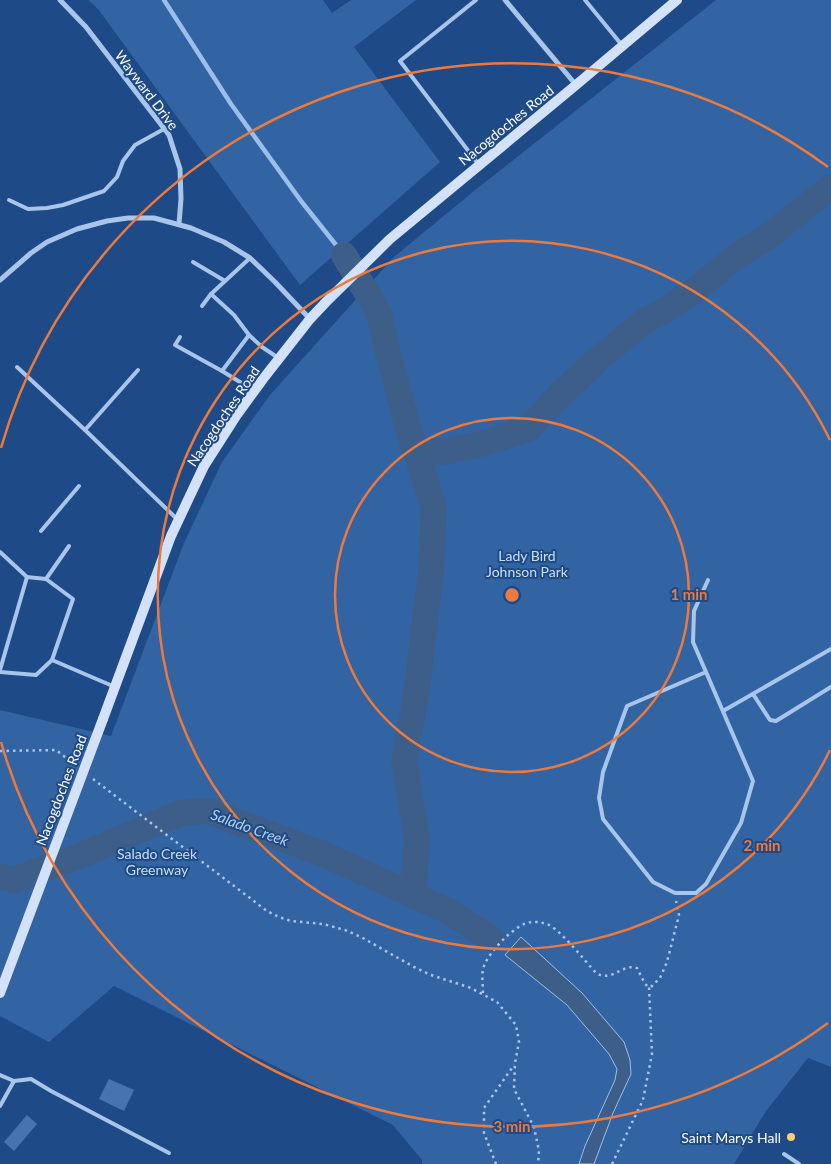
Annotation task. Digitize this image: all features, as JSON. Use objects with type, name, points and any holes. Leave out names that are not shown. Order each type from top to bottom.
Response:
[{"type":"main road","name":"Nacogdoches Road","points":[[0,993],[171,536],[204,466],[236,416],[310,319],[390,239],[677,0]]},
{"type":"street","name":"Wayward Drive","points":[[60,0],[86,27],[169,135],[180,169],[181,199],[179,224]]},
{"type":"street","points":[[505,0],[576,85]]},
{"type":"street","points":[[0,280],[30,252],[47,242],[77,229],[107,221],[128,218],[154,218],[191,228],[224,242],[250,258],[310,319]]},
{"type":"lane","points":[[476,0],[400,60],[479,165]]},
{"type":"lane","points":[[585,0],[623,46]]},
{"type":"lane","points":[[9,200],[28,209],[47,208],[63,205],[104,191],[117,177],[123,161],[135,146],[164,129]]},
{"type":"lane","points":[[202,306],[211,294],[250,258]]},
{"type":"lane","points":[[193,262],[225,282]]},
{"type":"lane","points":[[211,294],[234,315],[249,335],[262,347],[279,358]]},
{"type":"lane","points":[[222,371],[249,335]]},
{"type":"lane","points":[[180,338],[175,345],[255,391]]},
{"type":"lane","points":[[231,348],[237,352]]},
{"type":"lane","points":[[17,367],[178,520]]},
{"type":"lane","points":[[85,430],[138,370]]},
{"type":"lane","points":[[41,531],[79,486]]},
{"type":"lane","points":[[46,579],[69,546]]},
{"type":"lane","points":[[0,552],[27,576],[46,579],[74,599],[52,660],[36,675],[0,671],[27,576]]},
{"type":"lane","points":[[706,672],[627,706],[603,772],[599,798],[603,819],[653,882],[675,893],[696,893],[706,884],[740,823],[753,781],[694,642],[694,611],[708,580]]},
{"type":"lane","points":[[723,711],[831,649]]},
{"type":"lane","points":[[52,660],[115,687]]},
{"type":"lane","points":[[753,694],[770,720],[776,721],[831,688]]},
{"type":"lane","points":[[0,1075],[14,1081],[31,1079],[169,1153]]},
{"type":"lane","points":[[0,1106],[14,1081]]},
{"type":"lane","points":[[784,1154],[799,1164]]},
{"type":"path","points":[[0,751],[56,750],[80,768]]},
{"type":"path","points":[[87,774],[267,911],[291,920],[322,924],[345,930],[414,967],[483,993],[497,1002],[516,1025],[519,1042],[515,1063],[514,1089],[534,1128],[539,1151],[538,1164]]},
{"type":"path","points":[[483,993],[482,972],[486,960],[496,947],[518,927],[536,922],[548,924],[557,930],[596,973],[603,977],[632,966],[637,968],[644,984],[652,986],[660,978],[667,962],[679,915],[675,893]]},
{"type":"path","points":[[612,1164],[643,1100],[652,1054],[649,986]]},
{"type":"path","points":[[496,1164],[484,1133],[484,1108],[515,1063]]},
{"type":"green space","points":[[88,0],[323,0],[332,13],[351,0],[416,0],[354,47],[440,162],[300,285],[98,9]]},
{"type":"green space","name":"Lady Bird Johnson Park","points":[[716,0],[831,0],[831,1067],[808,1058],[766,1111],[734,1164],[422,1164],[422,1160],[393,1125],[114,986],[49,1042],[0,1016],[0,710],[111,736],[184,543],[222,462],[270,395],[394,257],[474,191]]},
{"type":"shaded area","points":[[521,937],[582,993],[624,1042],[630,1060],[631,1074],[613,1113],[594,1164],[579,1164],[585,1146],[615,1080],[617,1069],[609,1054],[567,1005],[505,955]]},
{"type":"building","points":[[109,1079],[134,1090],[124,1111],[99,1099]]},
{"type":"building","points":[[27,1115],[37,1124],[14,1151],[4,1142]]},
{"type":"waterway","points":[[164,0],[231,104],[301,201],[344,255]]},
{"type":"waterway","points":[[415,451],[443,452],[485,443],[528,429],[597,360],[645,321],[671,307],[737,256],[766,238],[831,187]]},
{"type":"waterway","points":[[344,255],[379,313],[408,428],[434,507],[431,571],[416,696],[404,761],[417,839],[413,895]]},
{"type":"waterway","name":"Salado Creek","points":[[0,876],[14,880],[82,855],[180,813],[208,811],[323,854],[446,910],[491,938]]},
{"type":"place","name":"Saint Marys Hall","points":[[791,1137]]},
{"type":"park label","name":"Salado Creek Greenway","points":[[157,862]]}]
